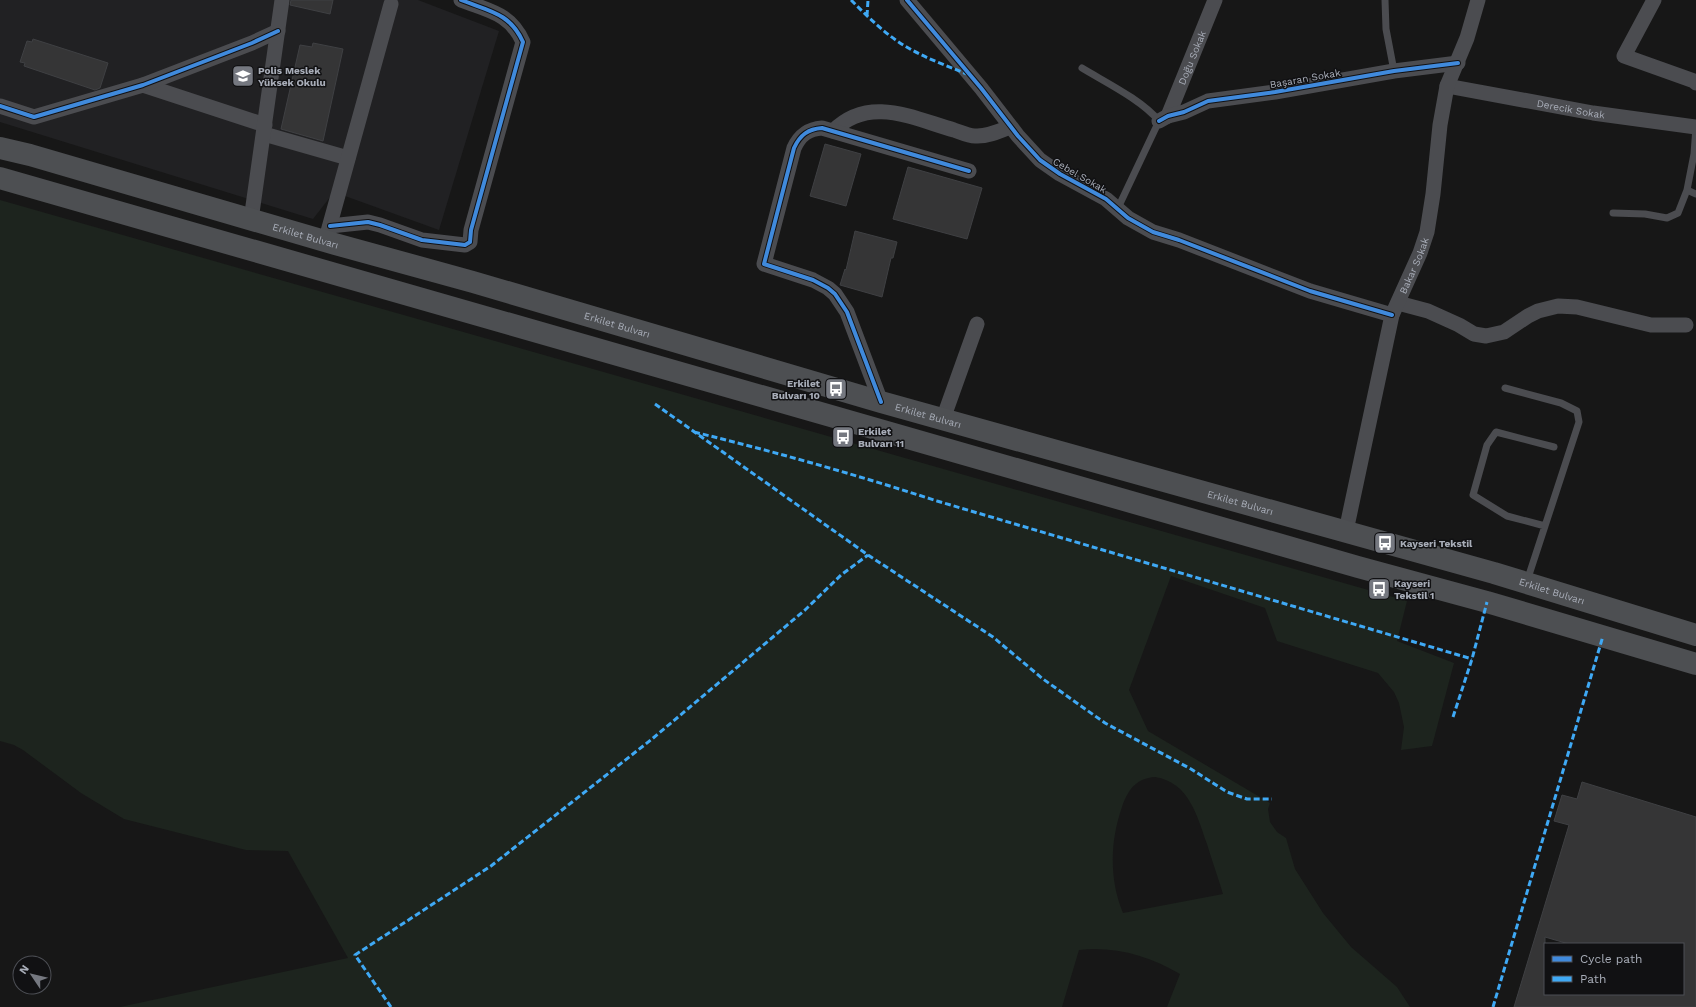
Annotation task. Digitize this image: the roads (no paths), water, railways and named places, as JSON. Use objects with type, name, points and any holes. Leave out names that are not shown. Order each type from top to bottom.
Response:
[{"type":"main road","name":"Erkilet Bulvarı","points":[[0,148],[30,155],[251,220],[328,234],[473,282],[881,402],[1494,573],[1696,635]]},
{"type":"main road","points":[[0,178],[1358,567],[1487,602],[1696,664]]},
{"type":"main road","points":[[1487,602],[1494,573]]},
{"type":"street","points":[[251,220],[265,130],[282,0]]},
{"type":"street","points":[[328,234],[368,222],[422,240],[465,245],[470,242],[471,230],[523,42],[516,29],[503,16],[461,0]]},
{"type":"street","name":"Cebel Sokak","points":[[907,0],[981,88],[1010,127],[1032,152],[1049,167],[1071,181],[1106,199],[1117,210],[1153,232],[1179,240],[1287,283],[1351,304],[1428,311],[1459,325],[1474,334],[1486,336],[1504,332],[1538,311],[1558,306],[1578,307],[1652,325],[1686,325]]},
{"type":"street","name":"Doğu Sokak","points":[[1163,118],[1215,0]]},
{"type":"street","name":"Bakar Sokak","points":[[1346,531],[1395,309],[1420,253],[1428,226],[1440,125],[1447,86],[1458,63],[1478,0]]},
{"type":"street","points":[[1654,0],[1624,56],[1696,83]]},
{"type":"street","points":[[328,234],[391,4]]},
{"type":"street","points":[[0,106],[34,116],[143,85],[252,43],[278,30]]},
{"type":"street","name":"Başaran Sokak","points":[[1163,118],[1184,112],[1208,101],[1275,92],[1394,71],[1458,63]]},
{"type":"street","points":[[143,85],[265,130],[348,158]]},
{"type":"street","name":"Derecik Sokak","points":[[1447,86],[1593,113],[1696,127]]},
{"type":"street","points":[[833,131],[839,125],[855,115],[874,111],[895,113],[975,136],[996,132],[1010,127]]},
{"type":"street","points":[[881,402],[847,312],[835,294],[828,288],[813,280],[764,264],[796,143],[802,135],[815,129],[822,128],[969,171]]},
{"type":"street","points":[[943,419],[977,324]]},
{"type":"lane","points":[[1385,0],[1386,29],[1394,71]]},
{"type":"lane","points":[[1082,68],[1153,114],[1163,118],[1117,210]]},
{"type":"lane","points":[[1613,213],[1645,214],[1667,218],[1678,213],[1687,190],[1694,154],[1696,127]]},
{"type":"lane","points":[[1687,190],[1696,194]]},
{"type":"lane","points":[[1505,388],[1561,403],[1578,411],[1579,422],[1526,583]]},
{"type":"lane","points":[[1545,526],[1507,516],[1473,495],[1487,444],[1496,432],[1554,447]]},
{"type":"place","name":"Polis Meslek Yüksek Okulu","points":[[243,76]]},
{"type":"place","name":"Erkilet Bulvarı 10","points":[[836,389]]},
{"type":"place","name":"Erkilet Bulvarı 11","points":[[843,437]]},
{"type":"place","name":"Kayseri Tekstil","points":[[1385,543]]},
{"type":"place","name":"Kayseri Tekstil 1","points":[[1379,589]]}]
